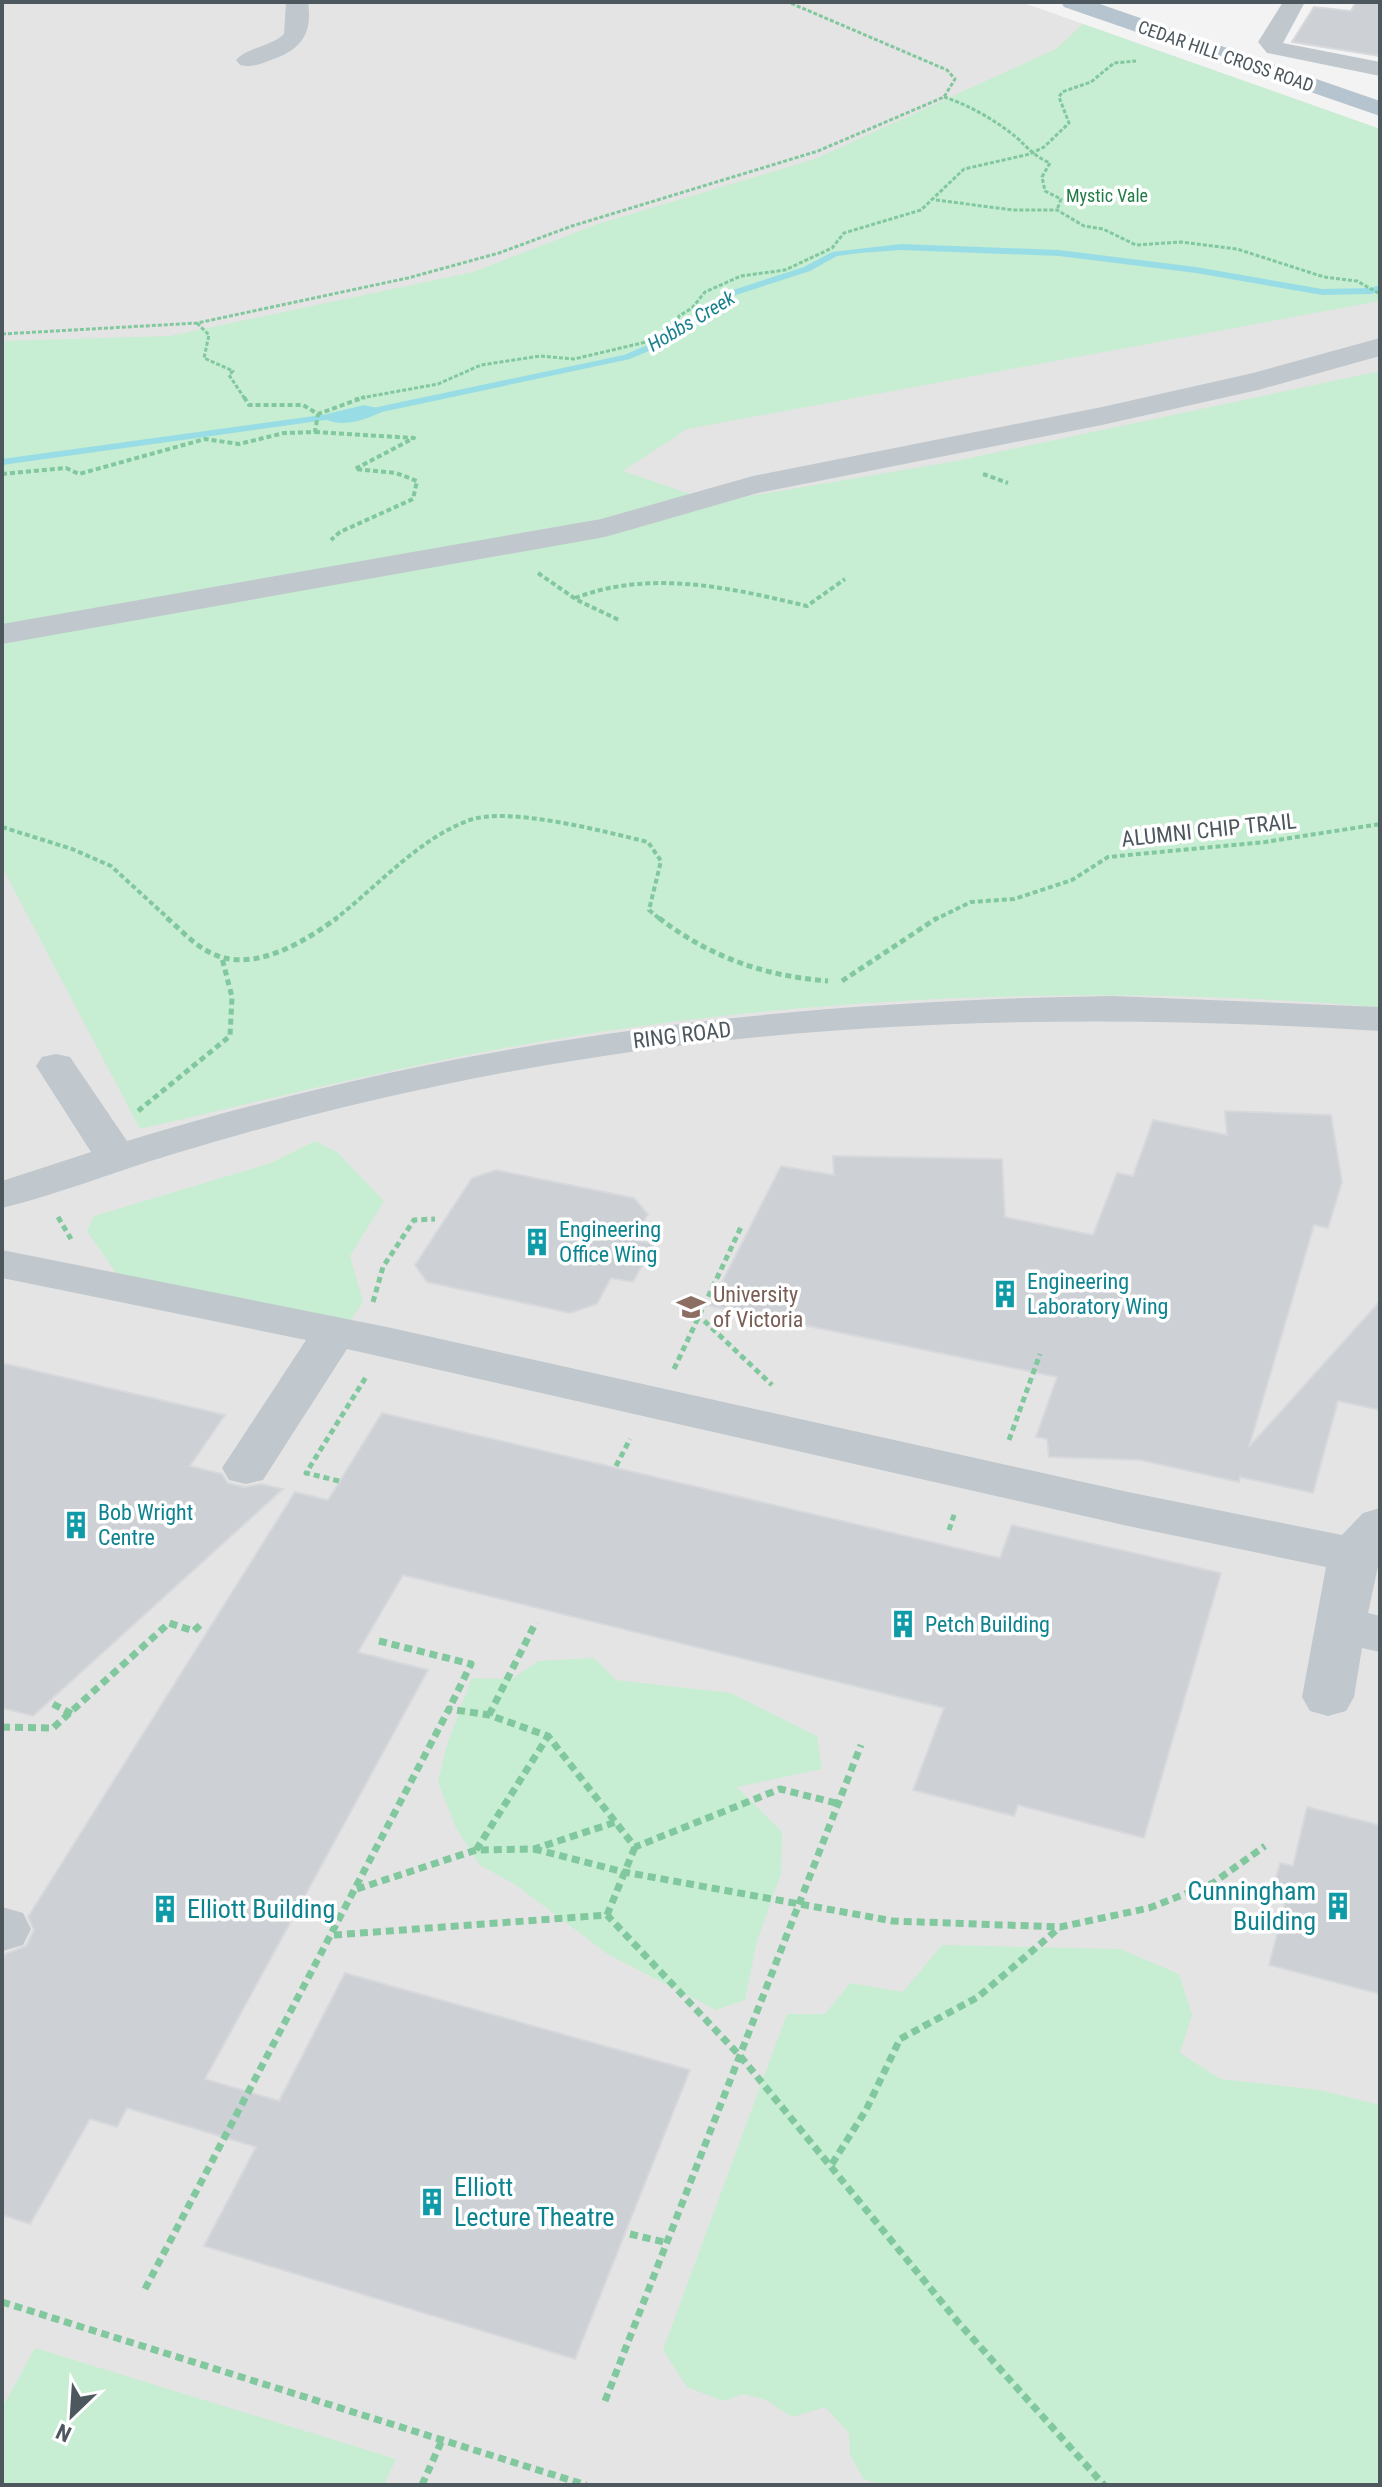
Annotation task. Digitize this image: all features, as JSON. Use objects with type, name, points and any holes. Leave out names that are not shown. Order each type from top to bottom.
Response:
[{"type":"main road","name":"CEDAR HILL CROSS ROAD","points":[[1072,2],[1380,109]]},
{"type":"street","points":[[248,60],[282,48],[296,36],[301,21],[297,2]]},
{"type":"street","points":[[1294,2],[1270,42],[1275,48],[1380,69]]},
{"type":"street","points":[[1332,93],[1380,75]]},
{"type":"street","points":[[1332,93],[1380,86]]},
{"type":"street","points":[[2,634],[605,528],[753,485],[955,448],[1258,381],[1380,347]]},
{"type":"street","name":"RING ROAD","points":[[2,1195],[111,1148],[413,1079],[613,1043],[777,1024],[926,1012],[1102,1008],[1380,1019]]},
{"type":"street","points":[[56,1066],[111,1148]]},
{"type":"street","points":[[2,1264],[362,1338],[995,1479],[1367,1540],[1360,1630],[1328,1697]]},
{"type":"street","points":[[246,1468],[362,1338]]},
{"type":"path","points":[[2,334],[197,323],[408,278],[499,253],[572,226],[818,151],[944,97],[955,79],[947,70],[788,2]]},
{"type":"path","points":[[800,8],[809,2]]},
{"type":"path","points":[[318,414],[355,399],[438,384],[481,365],[540,356],[574,359],[659,339],[674,330],[679,316],[714,287],[741,276],[785,270],[832,248],[844,233],[896,220],[935,200],[964,169],[1030,154],[1044,147],[1069,123],[1059,97],[1062,92],[1097,78],[1105,66],[1127,60],[1170,62],[1212,50]]},
{"type":"path","points":[[944,97],[980,112],[1025,143],[1030,154],[1050,163],[1043,182],[1045,191],[1061,199],[1057,210]]},
{"type":"path","points":[[935,200],[1013,210],[1057,210],[1084,226],[1103,229],[1136,245],[1181,242],[1237,249],[1324,277],[1357,281],[1379,294]]},
{"type":"path","points":[[197,323],[209,335],[204,358],[233,371],[229,375],[249,405],[303,405],[318,414]]},
{"type":"path","points":[[315,432],[318,414]]},
{"type":"path","points":[[2,474],[66,468],[79,474],[205,439],[239,444],[274,434],[315,432],[414,438],[355,469],[396,473],[417,481],[417,493]]},
{"type":"path","points":[[493,549],[530,566],[561,591],[608,618],[619,620]]},
{"type":"path","points":[[575,598],[589,591],[656,581],[807,606],[845,579]]},
{"type":"path","name":"ALUMNI CHIP TRAIL","points":[[222,958],[252,957],[290,946],[341,918],[404,860],[470,819],[555,823],[648,842],[661,861],[649,910],[673,930],[709,954],[796,979],[827,981],[845,981],[944,912],[971,902],[1014,899],[1072,880],[1108,857],[1265,842],[1380,824]]},
{"type":"path","points":[[2,827],[111,866],[177,924],[222,958],[231,984],[234,1013],[230,1036],[180,1074],[111,1148]]},
{"type":"path","points":[[339,1481],[306,1473],[362,1338],[383,1267],[393,1246],[414,1220],[435,1219]]},
{"type":"path","points":[[660,1404],[697,1314],[742,1225]]},
{"type":"path","points":[[995,1479],[1040,1354]]},
{"type":"path","points":[[616,1466],[626,1447]]},
{"type":"path","points":[[489,1715],[536,1622]]},
{"type":"path","points":[[2,1727],[53,1728],[169,1623],[194,1631],[201,1624]]},
{"type":"path","points":[[145,2289],[333,1935],[471,1664],[379,1641]]},
{"type":"path","points":[[53,1704],[72,1714]]},
{"type":"path","points":[[449,1709],[489,1715],[548,1736],[635,1847]]},
{"type":"path","points":[[476,1850],[548,1736]]},
{"type":"path","points":[[605,2401],[664,2242],[741,2057],[861,1745]]},
{"type":"path","points":[[607,1915],[635,1847],[780,1789],[840,1804]]},
{"type":"path","points":[[534,1849],[616,1822]]},
{"type":"path","points":[[356,1889],[476,1850],[534,1849],[624,1872],[797,1906],[893,1921],[1060,1927],[1149,1908],[1213,1883],[1265,1846]]},
{"type":"path","points":[[333,1935],[607,1915]]},
{"type":"path","points":[[607,1915],[741,2057],[958,2322],[1104,2485]]},
{"type":"path","points":[[832,2165],[866,2110],[900,2039],[978,1997],[1060,1927]]},
{"type":"path","points":[[630,2234],[664,2242]]},
{"type":"path","points":[[2,2302],[586,2485]]},
{"type":"path","points":[[422,2485],[442,2440]]},
{"type":"shaded area","name":"University of Victoria","points":[[2,2],[1021,2],[1380,129],[1380,2485],[2,2485]]},
{"type":"green space","name":"Mystic Vale","points":[[1083,24],[1380,129],[1380,301],[687,429],[623,471],[714,502],[951,462],[1380,371],[1380,1007],[1285,1000],[1095,995],[809,1007],[559,1038],[379,1074],[140,1129],[2,867],[2,341],[170,336],[473,272],[598,224],[815,159],[1056,49]]},
{"type":"green space","points":[[315,1141],[337,1152],[384,1201],[350,1256],[363,1302],[347,1326],[123,1283],[87,1231],[94,1216],[271,1163]]},
{"type":"green space","points":[[594,1658],[616,1680],[731,1693],[817,1736],[822,1769],[737,1787],[782,1832],[781,1874],[757,1941],[745,2000],[716,2010],[609,1955],[516,1885],[480,1865],[456,1828],[438,1782],[446,1748],[472,1678],[512,1679],[538,1661]]},
{"type":"green space","points":[[942,1945],[1120,1949],[1179,1974],[1192,2015],[1180,2053],[1220,2079],[1320,2090],[1380,2105],[1380,2485],[883,2485],[863,2479],[850,2454],[849,2433],[825,2407],[792,2417],[766,2400],[744,2394],[723,2401],[687,2387],[663,2350],[787,2014],[825,2014],[850,1983],[903,1992]]},
{"type":"green space","points":[[35,2348],[396,2459],[384,2485],[2,2485],[2,2408]]},
{"type":"water","points":[[364,405],[386,410],[350,422],[327,420],[327,414]]},
{"type":"building","points":[[1356,2],[1380,2],[1380,56],[1292,42],[1314,7],[1351,11]]},
{"type":"building","name":"Engineering Laboratory Wing","points":[[1225,1111],[1331,1115],[1342,1182],[1328,1228],[1314,1225],[1249,1447],[1380,1301],[1380,1410],[1338,1401],[1313,1493],[1240,1477],[1239,1482],[1140,1460],[1049,1457],[1047,1439],[1036,1437],[1057,1377],[710,1306],[781,1166],[834,1175],[833,1156],[1002,1159],[1005,1217],[1093,1235],[1117,1173],[1133,1176],[1153,1120],[1227,1135]]},
{"type":"building","name":"Engineering Office Wing","points":[[496,1170],[634,1198],[648,1214],[633,1239],[654,1244],[633,1282],[611,1278],[597,1304],[570,1313],[427,1282],[415,1265],[472,1178]]},
{"type":"building","name":"Bob Wright Centre","points":[[2,1363],[225,1415],[190,1466],[222,1474],[228,1483],[245,1487],[261,1484],[283,1489],[33,1716],[2,1708]]},
{"type":"building","points":[[382,1413],[1000,1558],[1012,1525],[1221,1573],[1144,1838],[1018,1805],[1014,1816],[913,1790],[944,1708],[403,1575],[358,1652],[428,1670],[205,2079],[279,2101],[345,1973],[690,2070],[575,2359],[204,2246],[256,2147],[127,2108],[117,2127],[90,2119],[30,2224],[2,2215],[2,1959],[5,1954],[26,1946],[34,1930],[28,1917],[295,1492],[328,1500]]},
{"type":"building","name":"Cunningham Building","points":[[1307,1807],[1380,1825],[1380,1994],[1269,1965],[1285,1904],[1270,1900],[1280,1863],[1293,1866]]},
{"type":"waterway","name":"Hobbs Creek","points":[[368,412],[627,357],[662,342],[733,293],[807,269],[835,254],[860,250],[901,247],[1059,253],[1196,270],[1322,292],[1380,288]]},
{"type":"waterway","name":"Hobbs Creek","points":[[2,462],[344,415]]},
{"type":"place","name":"Engineering Office Wing","points":[[537,1242]]},
{"type":"place","name":"Engineering Laboratory Wing","points":[[1005,1294]]},
{"type":"place","name":"University of Victoria","points":[[691,1307]]},
{"type":"place","name":"Bob Wright Centre","points":[[76,1525]]},
{"type":"place","name":"Petch Building","points":[[903,1624]]},
{"type":"place","name":"Cunningham Building","points":[[1338,1906]]},
{"type":"place","name":"Elliott Building","points":[[165,1909]]},
{"type":"place","name":"Elliott Lecture Theatre","points":[[432,2202]]}]
